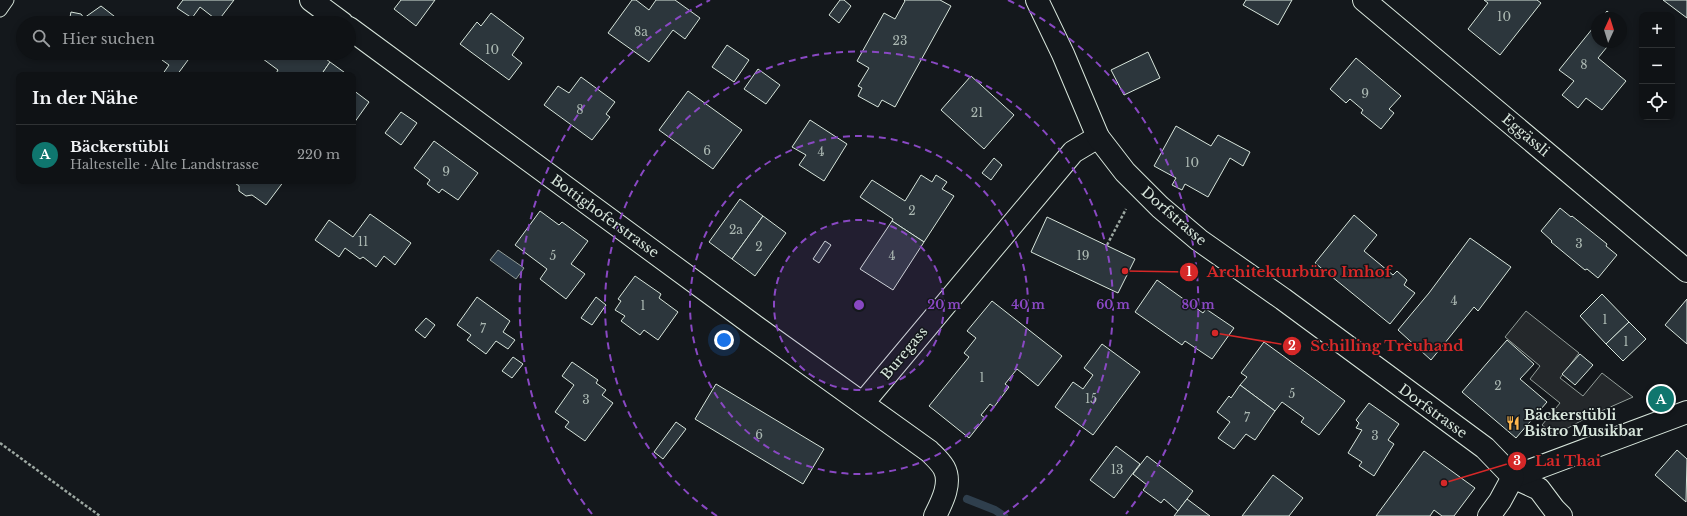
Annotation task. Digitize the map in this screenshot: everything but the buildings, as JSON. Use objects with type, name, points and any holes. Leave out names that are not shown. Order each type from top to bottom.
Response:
[{"type":"street","points":[[311,0],[333,16]]},
{"type":"street","name":"Dorfstrasse","points":[[1037,0],[1063,54],[1098,137],[1125,172],[1160,207],[1199,240],[1283,299],[1485,448],[1513,477]]},
{"type":"street","name":"Eggässli","points":[[1364,0],[1687,271]]},
{"type":"street","name":"Bottighoferstrasse","points":[[356,33],[756,327],[863,402]]},
{"type":"street","name":"Buregass","points":[[863,402],[1073,152],[1098,137]]},
{"type":"street","points":[[863,402],[929,451],[944,468],[947,479],[946,490],[935,516]]},
{"type":"street","points":[[1489,516],[1500,501],[1513,477],[1687,412]]},
{"type":"street","points":[[1513,477],[1539,489],[1561,516]]},
{"type":"lane","points":[[0,10],[7,0]]},
{"type":"path","points":[[1107,245],[1128,205]]},
{"type":"path","points":[[0,443],[100,516]]},
{"type":"shaded area","points":[[1526,311],[1579,353],[1560,378],[1583,396],[1602,373],[1633,397],[1590,416],[1555,435],[1542,425],[1560,403],[1530,379],[1540,366],[1505,337]]},
{"type":"water","points":[[498,250],[524,268],[516,279],[490,260]]},
{"type":"waterway","points":[[967,499],[995,510],[1004,516]]},
{"type":"place","name":"Architekturbüro Imhof","points":[[1125,271]]},
{"type":"place","name":"Schilling Treuhand","points":[[1215,333]]},
{"type":"place","name":"Bäckerstübli","points":[[1661,399]]},
{"type":"place","name":"Bäckerstübli Bistro Musikbar","points":[[1513,423]]},
{"type":"place","name":"Lai Thai","points":[[1444,483]]}]
